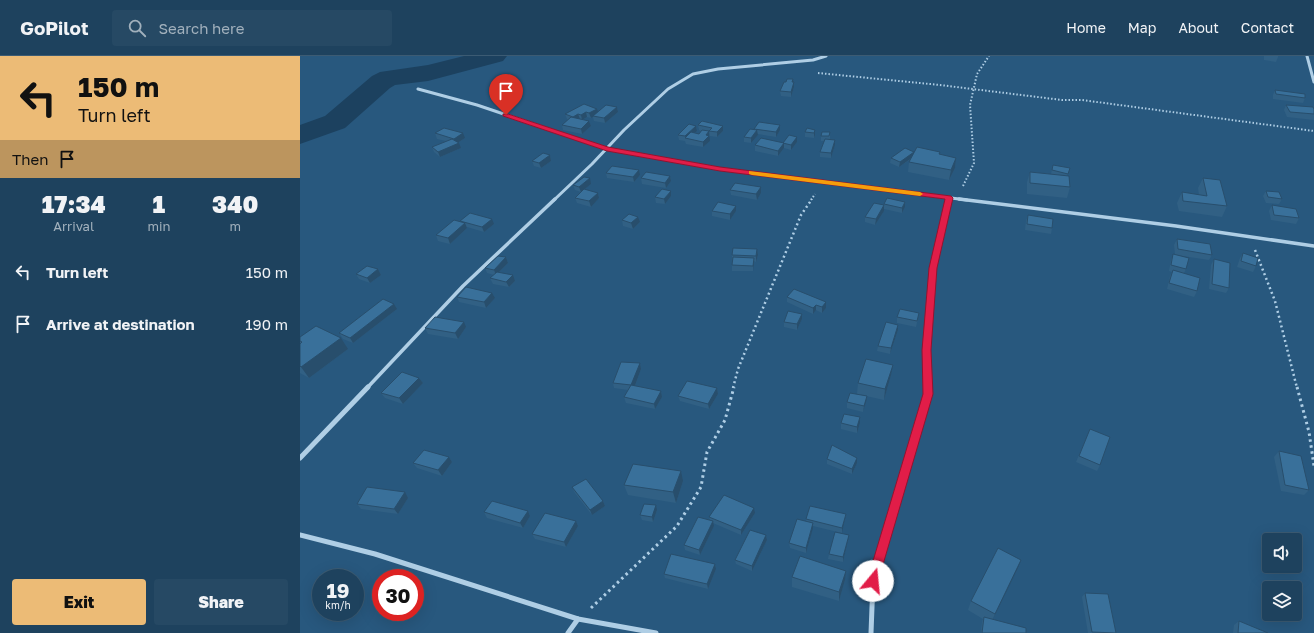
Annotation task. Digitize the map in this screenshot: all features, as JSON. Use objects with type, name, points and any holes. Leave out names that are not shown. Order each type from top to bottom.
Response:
[{"type":"street","points":[[300,458],[463,286],[668,89],[693,74],[718,69],[813,60],[826,56]]},
{"type":"street","points":[[1307,56],[1314,82]]},
{"type":"street","points":[[418,89],[477,105],[607,149],[720,169],[1176,226],[1314,246]]},
{"type":"street","points":[[871,633],[873,581],[928,394],[927,350],[933,268],[949,198]]},
{"type":"street","points":[[300,535],[375,554],[578,619],[656,633]]},
{"type":"street","points":[[568,633],[578,619]]},
{"type":"path","points":[[959,199],[974,163],[970,105],[977,74],[989,56]]},
{"type":"path","points":[[817,73],[1135,106],[1314,131]]},
{"type":"path","points":[[578,619],[677,526],[701,487],[707,452],[725,420],[738,369],[749,341],[800,215],[823,182]]},
{"type":"path","points":[[1249,237],[1275,301],[1309,432],[1314,466]]},
{"type":"building","points":[[787,79],[793,79],[792,82],[794,82],[791,92],[780,91],[784,82],[786,82]]},
{"type":"building","points":[[1275,90],[1305,94],[1305,98],[1276,94]]},
{"type":"building","points":[[584,104],[597,109],[589,113],[586,112],[581,115],[578,114],[573,117],[565,114]]},
{"type":"building","points":[[606,105],[617,107],[604,118],[593,116]]},
{"type":"building","points":[[1286,105],[1313,107],[1314,114],[1290,112]]},
{"type":"building","points":[[571,117],[589,121],[581,129],[562,125]]},
{"type":"building","points":[[702,121],[723,126],[717,132],[709,131],[712,128],[698,125]]},
{"type":"building","points":[[759,122],[780,125],[776,132],[754,129]]},
{"type":"building","points":[[689,124],[696,126],[685,136],[678,135]]},
{"type":"building","points":[[444,128],[463,133],[454,139],[435,133]]},
{"type":"building","points":[[807,128],[815,130],[814,133],[805,132]]},
{"type":"building","points":[[750,129],[757,130],[751,138],[744,137]]},
{"type":"building","points":[[702,130],[709,131],[706,135],[709,136],[703,142],[685,138],[691,132],[699,134]]},
{"type":"building","points":[[822,132],[830,132],[829,136],[821,136]]},
{"type":"building","points":[[789,135],[797,137],[791,145],[783,143]]},
{"type":"building","points":[[761,138],[784,143],[778,151],[755,145]]},
{"type":"building","points":[[452,139],[459,143],[438,152],[432,147]]},
{"type":"building","points":[[825,139],[835,140],[831,153],[820,152]]},
{"type":"building","points":[[917,147],[940,152],[939,154],[956,158],[951,170],[909,162]]},
{"type":"building","points":[[905,148],[914,152],[900,162],[891,158]]},
{"type":"building","points":[[543,153],[550,155],[539,163],[532,161]]},
{"type":"building","points":[[1053,165],[1070,168],[1068,174],[1052,170]]},
{"type":"building","points":[[612,166],[639,170],[633,177],[606,173]]},
{"type":"building","points":[[646,172],[670,176],[665,183],[641,178]]},
{"type":"building","points":[[1030,172],[1069,176],[1070,187],[1030,183]]},
{"type":"building","points":[[584,177],[590,178],[579,187],[573,185]]},
{"type":"building","points":[[1203,178],[1220,180],[1227,206],[1183,201],[1182,192],[1207,196]]},
{"type":"building","points":[[735,183],[761,187],[756,194],[730,190]]},
{"type":"building","points":[[584,189],[598,193],[589,201],[575,198]]},
{"type":"building","points":[[662,189],[671,191],[664,199],[655,197]]},
{"type":"building","points":[[1266,191],[1279,192],[1282,199],[1268,197]]},
{"type":"building","points":[[887,198],[905,202],[902,208],[884,204]]},
{"type":"building","points":[[718,202],[736,206],[730,214],[712,211]]},
{"type":"building","points":[[874,203],[884,205],[876,219],[865,217]]},
{"type":"building","points":[[1272,205],[1296,209],[1299,218],[1274,215]]},
{"type":"building","points":[[470,213],[492,219],[482,227],[460,221]]},
{"type":"building","points":[[629,214],[638,217],[631,223],[622,220]]},
{"type":"building","points":[[1028,215],[1053,219],[1052,228],[1027,224]]},
{"type":"building","points":[[454,220],[465,223],[448,238],[436,235]]},
{"type":"building","points":[[1177,239],[1210,244],[1212,255],[1178,249]]},
{"type":"building","points":[[733,248],[757,249],[756,256],[732,255]]},
{"type":"building","points":[[1243,253],[1258,258],[1256,266],[1241,261]]},
{"type":"building","points":[[1173,254],[1189,258],[1186,269],[1171,265]]},
{"type":"building","points":[[498,256],[506,257],[494,270],[485,268]]},
{"type":"building","points":[[733,257],[754,258],[753,266],[732,265]]},
{"type":"building","points":[[1214,259],[1230,263],[1229,288],[1212,284]]},
{"type":"building","points":[[367,266],[378,269],[367,278],[356,274]]},
{"type":"building","points":[[1173,270],[1200,278],[1197,291],[1169,283]]},
{"type":"building","points":[[497,272],[513,275],[506,282],[490,278]]},
{"type":"building","points":[[466,287],[492,293],[484,302],[457,297]]},
{"type":"building","points":[[794,289],[826,302],[822,307],[816,305],[813,308],[787,297]]},
{"type":"building","points":[[383,299],[394,304],[350,338],[339,333]]},
{"type":"building","points":[[900,309],[919,313],[917,321],[897,317]]},
{"type":"building","points":[[788,311],[802,314],[797,324],[784,322]]},
{"type":"building","points":[[435,317],[464,322],[455,333],[425,328]]},
{"type":"building","points":[[886,322],[898,325],[891,348],[878,346]]},
{"type":"building","points":[[316,326],[341,338],[301,367],[300,344],[302,342],[300,341],[300,337]]},
{"type":"building","points":[[866,359],[893,365],[885,389],[858,383]]},
{"type":"building","points":[[621,362],[640,363],[631,385],[613,383]]},
{"type":"building","points":[[402,372],[419,378],[399,398],[381,393]]},
{"type":"building","points":[[687,381],[717,388],[708,404],[678,396]]},
{"type":"building","points":[[631,385],[661,391],[654,404],[624,397]]},
{"type":"building","points":[[850,393],[867,396],[864,406],[847,402]]},
{"type":"building","points":[[844,414],[860,417],[857,427],[841,423]]},
{"type":"building","points":[[1090,429],[1110,437],[1100,465],[1079,456]]},
{"type":"building","points":[[832,445],[857,458],[852,469],[827,459]]},
{"type":"building","points":[[424,450],[449,457],[438,470],[413,463]]},
{"type":"building","points":[[1279,451],[1301,456],[1309,490],[1285,485]]},
{"type":"building","points":[[633,464],[681,471],[673,492],[624,485]]},
{"type":"building","points":[[586,479],[603,501],[590,510],[572,487]]},
{"type":"building","points":[[367,487],[405,492],[394,509],[357,504]]},
{"type":"building","points":[[724,495],[754,508],[741,530],[709,517]]},
{"type":"building","points":[[492,501],[528,511],[520,523],[484,512]]},
{"type":"building","points":[[644,504],[656,505],[652,517],[640,515]]},
{"type":"building","points":[[810,506],[846,514],[842,528],[806,519]]},
{"type":"building","points":[[545,513],[576,521],[564,542],[532,534]]},
{"type":"building","points":[[698,517],[713,521],[699,550],[684,545]]},
{"type":"building","points":[[797,519],[813,523],[806,548],[789,543]]},
{"type":"building","points":[[750,530],[766,535],[752,566],[735,560]]},
{"type":"building","points":[[835,532],[849,535],[843,557],[829,554]]},
{"type":"building","points":[[998,548],[1021,560],[995,614],[971,601]]},
{"type":"building","points":[[671,554],[715,564],[707,584],[664,574]]},
{"type":"building","points":[[800,556],[846,571],[839,592],[792,577]]},
{"type":"building","points":[[1085,593],[1108,594],[1116,633],[1092,632]]},
{"type":"building","points":[[984,617],[1026,628],[1026,633],[982,633]]},
{"type":"building","points":[[1239,621],[1268,633],[1238,633]]},
{"type":"waterway","points":[[300,135],[335,122],[381,82],[389,78],[428,73],[494,56]]},
{"type":"slow traffic","points":[[752,173],[920,194]]},
{"type":"route","points":[[506,115],[607,149],[720,169],[949,198],[933,268],[927,350],[928,394],[873,581]]}]
